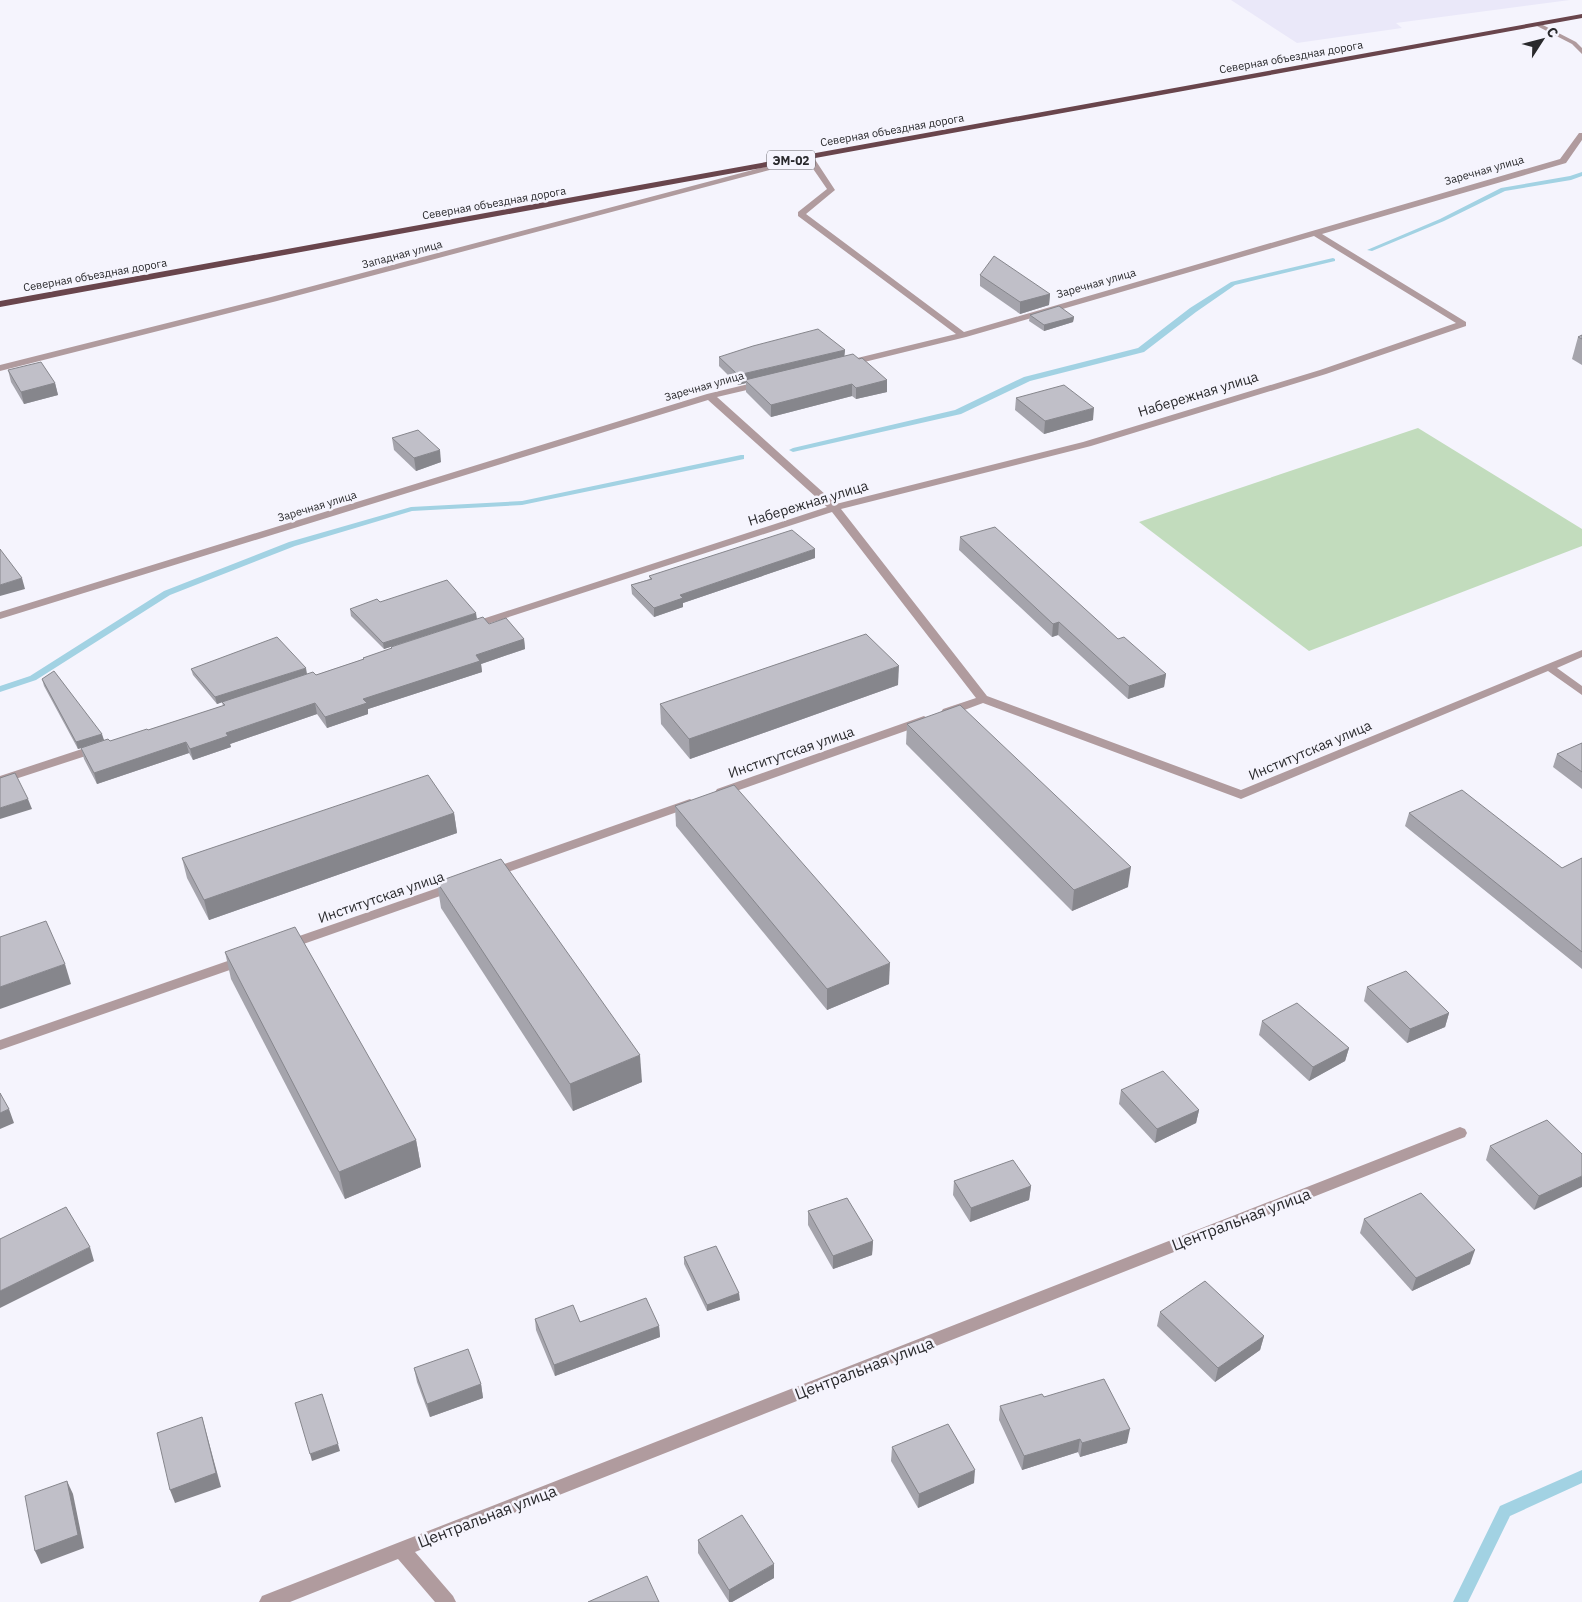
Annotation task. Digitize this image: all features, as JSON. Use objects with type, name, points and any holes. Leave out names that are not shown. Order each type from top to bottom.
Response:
[{"type":"highway","name":"Северная объездная дорога","points":[[0,304],[1582,16]]},
{"type":"street","points":[[1536,24],[1574,43],[1582,52]]},
{"type":"street","name":"Заречная улица","points":[[841,364],[963,335],[1563,161],[1582,135]]},
{"type":"street","points":[[809,157],[831,190],[801,214],[963,335]]},
{"type":"street","name":"Западная улица","points":[[0,368],[274,299],[809,157]]},
{"type":"street","name":"Набережная улица","points":[[464,629],[834,508],[1087,444],[1322,372],[1463,324],[1315,233]]},
{"type":"street","name":"Заречная улица","points":[[0,616],[710,396],[776,380]]},
{"type":"street","points":[[710,396],[834,508],[983,699]]},
{"type":"street","name":"Институтская улица","points":[[277,949],[983,699],[1241,795],[1582,653]]},
{"type":"street","points":[[1549,667],[1582,691]]},
{"type":"street","points":[[0,780],[104,746]]},
{"type":"street","points":[[0,1045],[258,955]]},
{"type":"street","name":"Центральная улица","points":[[268,1602],[1460,1133]]},
{"type":"street","points":[[402,1550],[447,1602]]},
{"type":"shaded area","points":[[1231,0],[1570,0],[1396,23],[1402,28],[1297,43]]},
{"type":"green space","points":[[1418,428],[1582,529],[1582,546],[1309,651],[1139,522]]},
{"type":"building","points":[[994,256],[1050,294],[1020,302],[980,275]]},
{"type":"building","points":[[1059,306],[1074,317],[1044,325],[1030,315]]},
{"type":"building","points":[[818,329],[845,350],[738,375],[719,357],[753,346]]},
{"type":"building","points":[[853,354],[859,359],[862,358],[887,380],[856,388],[852,384],[771,405],[745,380]]},
{"type":"building","points":[[41,362],[55,383],[21,392],[8,370]]},
{"type":"building","points":[[1064,385],[1094,408],[1045,421],[1016,398]]},
{"type":"building","points":[[418,430],[440,450],[414,458],[392,438]]},
{"type":"building","points":[[995,527],[1118,639],[1124,637],[1166,674],[1129,686],[1059,622],[1053,624],[960,537]]},
{"type":"building","points":[[792,530],[815,549],[680,595],[683,598],[654,608],[631,585],[652,579],[649,576]]},
{"type":"building","points":[[0,549],[22,578],[0,585]]},
{"type":"building","points":[[447,580],[476,613],[383,643],[350,609],[377,599],[380,602]]},
{"type":"building","points":[[483,617],[489,624],[506,618],[524,639],[476,655],[480,661],[363,699],[367,703],[325,717],[315,703],[226,733],[228,736],[190,749],[186,742],[94,773],[81,748],[108,739],[110,741],[148,730],[225,705],[222,702],[313,672],[316,675],[364,659],[391,647]]},
{"type":"building","points":[[866,634],[899,666],[689,739],[660,704]]},
{"type":"building","points":[[277,637],[306,668],[215,697],[191,669]]},
{"type":"building","points":[[54,671],[102,734],[76,742],[42,679]]},
{"type":"building","points":[[960,705],[1131,867],[1074,890],[907,724]]},
{"type":"building","points":[[1582,743],[1582,772],[1557,754]]},
{"type":"building","points":[[15,773],[28,799],[0,808],[0,778]]},
{"type":"building","points":[[428,775],[454,813],[204,900],[182,858]]},
{"type":"building","points":[[734,785],[890,963],[827,989],[675,806]]},
{"type":"building","points":[[1462,790],[1562,868],[1582,858],[1582,952],[1409,813]]},
{"type":"building","points":[[501,859],[640,1055],[570,1084],[437,882]]},
{"type":"building","points":[[46,921],[65,964],[0,987],[0,937]]},
{"type":"building","points":[[295,927],[416,1140],[339,1172],[225,952]]},
{"type":"building","points":[[1406,971],[1449,1013],[1410,1029],[1367,987]]},
{"type":"building","points":[[1297,1003],[1349,1048],[1313,1067],[1262,1021]]},
{"type":"building","points":[[1163,1071],[1199,1110],[1157,1129],[1121,1090]]},
{"type":"building","points":[[0,1093],[9,1109],[0,1113]]},
{"type":"building","points":[[1547,1120],[1582,1154],[1582,1176],[1539,1196],[1490,1146]]},
{"type":"building","points":[[1013,1160],[1031,1186],[971,1208],[954,1181]]},
{"type":"building","points":[[1421,1193],[1475,1250],[1416,1278],[1364,1219]]},
{"type":"building","points":[[847,1198],[873,1241],[833,1256],[808,1211]]},
{"type":"building","points":[[66,1207],[90,1247],[0,1291],[0,1239]]},
{"type":"building","points":[[716,1246],[739,1293],[707,1305],[684,1257]]},
{"type":"building","points":[[1205,1281],[1264,1336],[1218,1368],[1160,1312]]},
{"type":"building","points":[[646,1298],[659,1326],[554,1365],[535,1319],[573,1305],[580,1322]]},
{"type":"building","points":[[468,1349],[481,1384],[427,1404],[414,1368]]},
{"type":"building","points":[[1104,1379],[1130,1429],[1082,1443],[1080,1439],[1024,1456],[1000,1406],[1042,1394],[1044,1397]]},
{"type":"building","points":[[322,1394],[338,1444],[310,1454],[295,1403]]},
{"type":"building","points":[[202,1417],[216,1473],[170,1490],[157,1433]]},
{"type":"building","points":[[948,1424],[975,1470],[919,1494],[892,1447]]},
{"type":"building","points":[[67,1481],[78,1535],[35,1551],[25,1496]]},
{"type":"building","points":[[742,1515],[774,1564],[729,1590],[698,1540]]},
{"type":"building","points":[[647,1576],[659,1602],[588,1602]]},
{"type":"waterway","points":[[1370,250],[1442,220],[1503,189],[1571,178],[1582,174]]},
{"type":"waterway","points":[[793,450],[958,412],[1027,379],[1141,350],[1193,310],[1233,283],[1333,260]]},
{"type":"waterway","points":[[0,689],[33,678],[167,593],[292,544],[411,509],[522,503],[741,457]]},
{"type":"waterway","points":[[1460,1602],[1505,1511],[1582,1476]]}]
